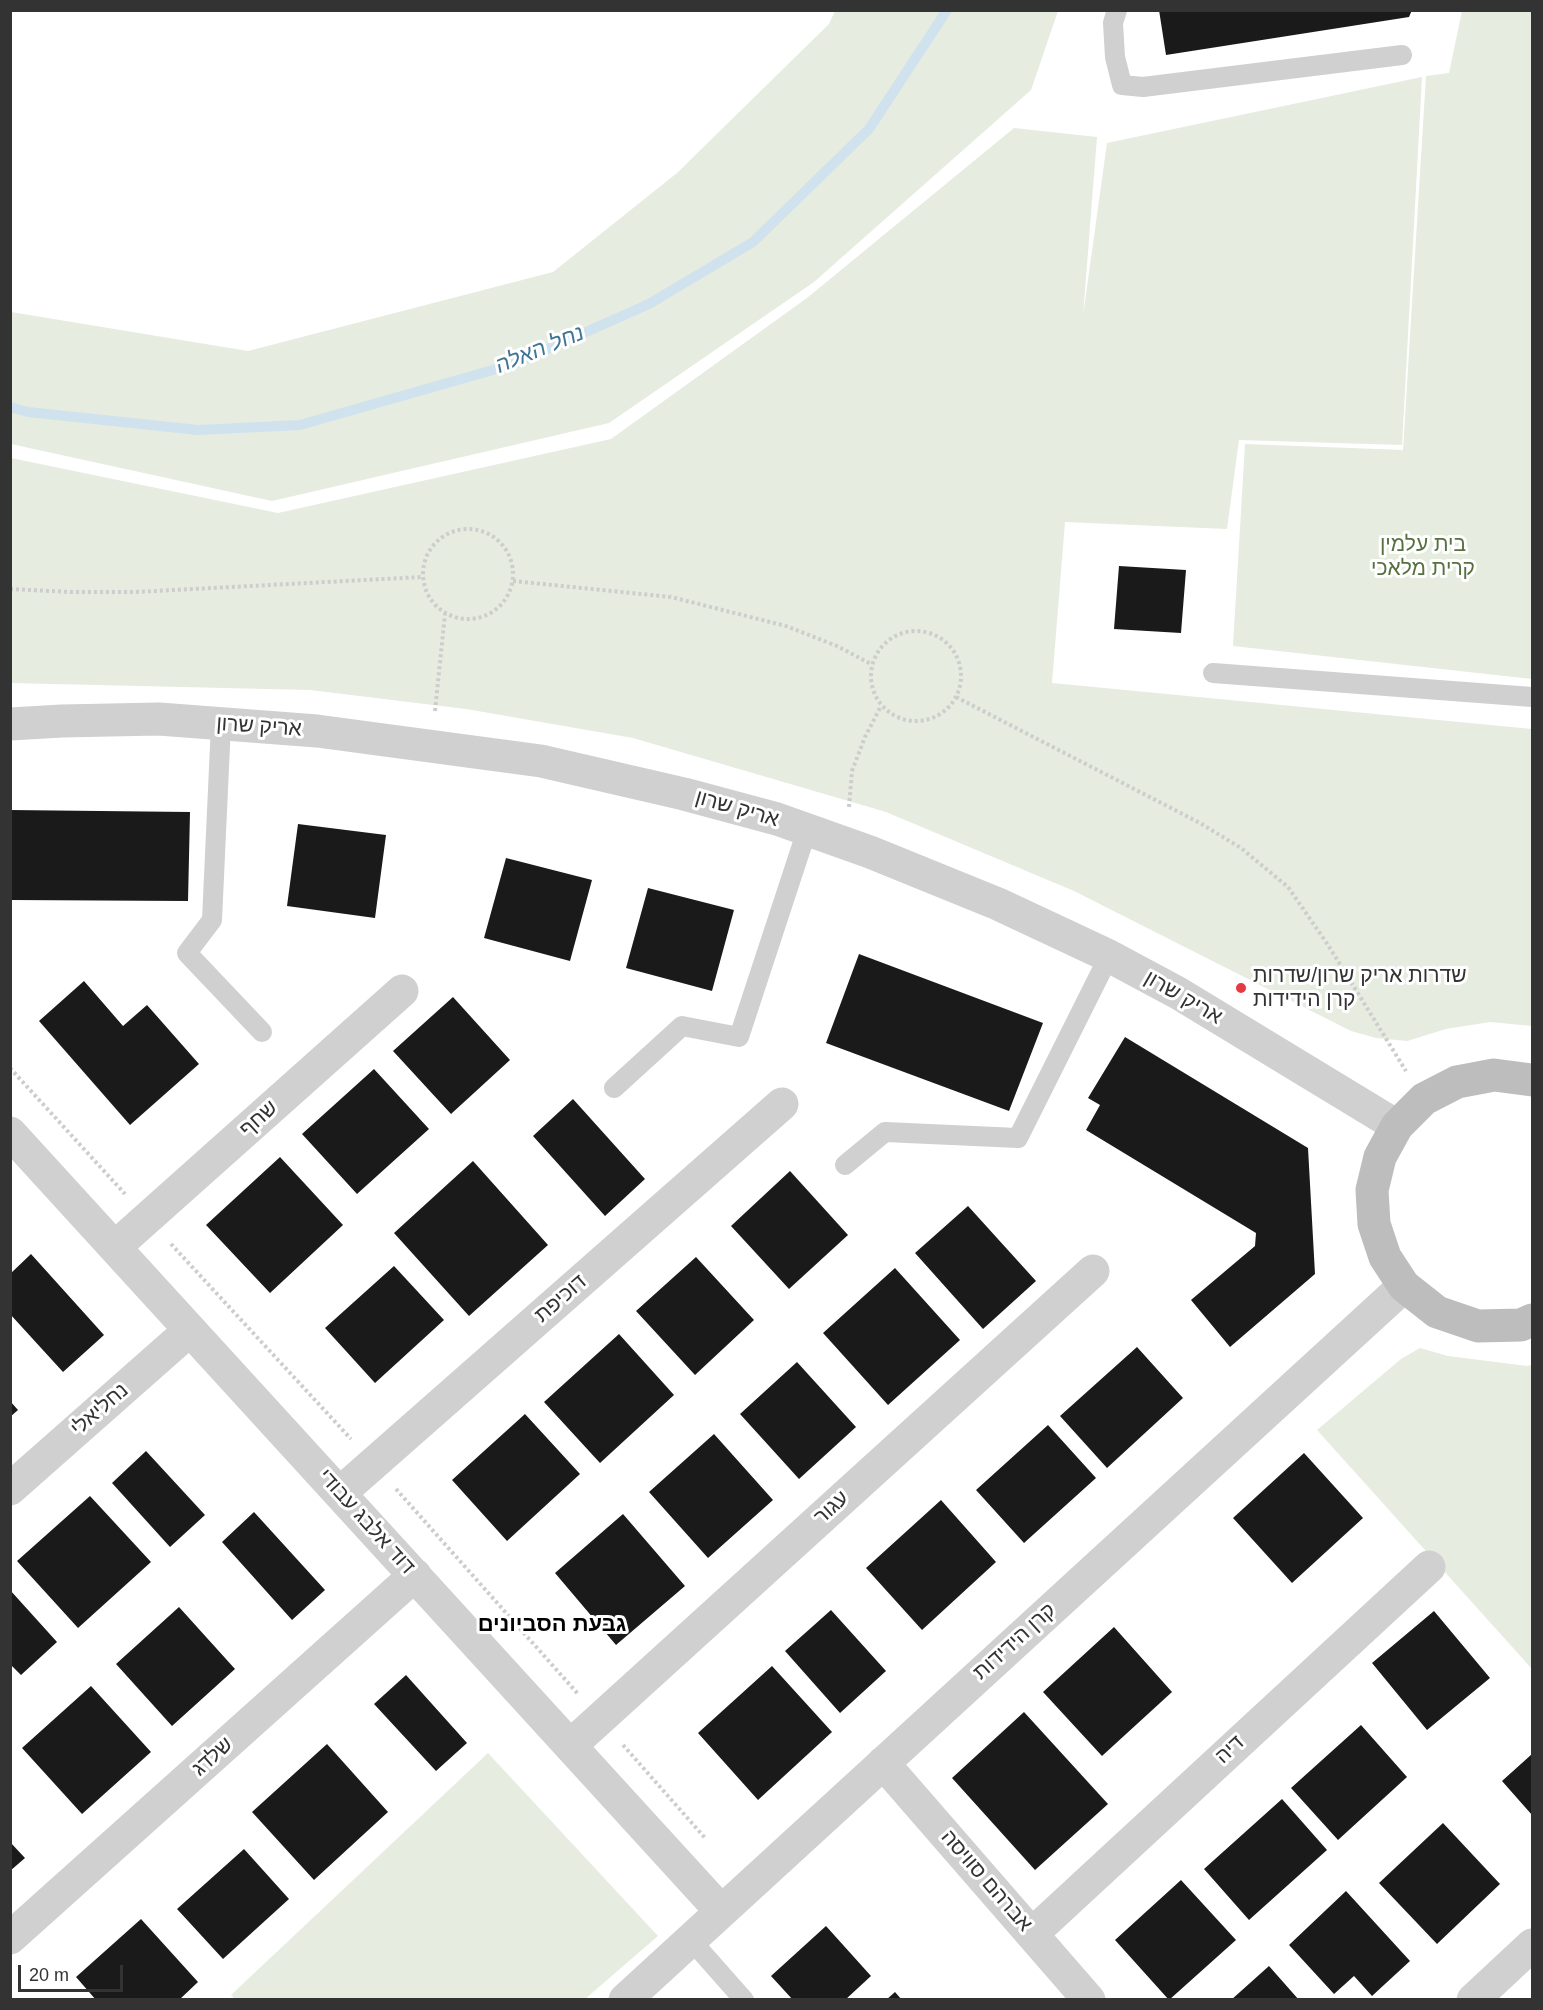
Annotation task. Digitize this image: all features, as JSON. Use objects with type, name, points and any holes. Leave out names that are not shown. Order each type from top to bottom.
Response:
[{"type":"street","name":"אריק שרון","points":[[10,724],[159,719],[317,731],[541,761],[684,794],[777,819],[998,903],[1109,956],[1178,993],[1396,1126]]},
{"type":"street","name":"שחף","points":[[116,1247],[402,991]]},
{"type":"street","points":[[1533,1080],[1494,1075],[1457,1082],[1424,1100],[1396,1126],[1380,1157],[1372,1190],[1374,1224],[1384,1257],[1404,1286],[1437,1312],[1478,1326],[1521,1325],[1533,1320]]},
{"type":"street","name":"דוכיפת","points":[[340,1493],[782,1104]]},
{"type":"street","name":"דוד אלבג עבודי","points":[[10,1133],[721,1911]]},
{"type":"street","name":"עגור","points":[[570,1746],[1094,1271]]},
{"type":"street","name":"קרן הידידות","points":[[626,2000],[1404,1286]]},
{"type":"street","name":"נחליאלי","points":[[10,1489],[190,1330]]},
{"type":"street","name":"דיה","points":[[1032,1934],[1429,1567]]},
{"type":"street","name":"שלדג","points":[[10,1938],[415,1575]]},
{"type":"street","name":"אברהם סוויסה","points":[[883,1763],[1089,2000]]},
{"type":"street","points":[[1473,2000],[1533,1945]]},
{"type":"lane","points":[[1117,10],[1113,23],[1115,57],[1122,85],[1143,87],[1402,55]]},
{"type":"lane","points":[[1213,673],[1533,697]]},
{"type":"lane","points":[[221,724],[212,920],[187,953],[262,1032]]},
{"type":"lane","points":[[614,1088],[682,1026],[739,1037],[807,830]]},
{"type":"lane","points":[[845,1165],[885,1132],[1018,1138],[1109,956]]},
{"type":"lane","points":[[691,1940],[744,2000]]},
{"type":"path","points":[[470,528],[485,532],[498,540],[508,552],[513,566],[513,581],[509,596],[499,608],[488,616],[473,620],[458,619],[445,614],[425,592],[422,577],[424,562],[430,549],[448,534],[470,528]]},
{"type":"path","points":[[10,589],[136,592],[422,577]]},
{"type":"path","points":[[513,581],[671,597],[786,626],[837,646],[871,664]]},
{"type":"path","points":[[432,746],[445,614]]},
{"type":"path","points":[[917,630],[933,633],[946,642],[961,668],[961,683],[956,697],[947,709],[935,718],[921,722],[906,721],[892,716],[873,694],[870,679],[871,664],[878,651],[889,639],[902,632],[917,630]]},
{"type":"path","points":[[956,697],[1200,823],[1241,848],[1288,887],[1328,945],[1424,1100]]},
{"type":"path","points":[[846,844],[852,771],[865,737],[881,706]]},
{"type":"green space","points":[[835,11],[1058,11],[1031,90],[814,282],[609,423],[272,501],[11,444],[11,312],[248,351],[553,272],[677,173],[829,24]]},
{"type":"green space","name":"בית עלמין קרית מלאכי","points":[[1462,11],[1532,11],[1532,679],[1233,646],[1245,444],[1403,450],[1426,76],[1449,73]]},
{"type":"green space","points":[[1422,77],[1402,445],[1239,440],[1227,529],[1065,522],[1052,683],[1532,729],[1532,1026],[1490,1022],[1446,1029],[1407,1041],[1376,1038],[1351,1031],[1074,891],[886,812],[633,738],[466,709],[310,690],[11,683],[11,458],[278,513],[611,439],[807,298],[1014,128],[1097,137],[1083,316],[1107,143]]},
{"type":"green space","points":[[1420,1348],[1448,1356],[1532,1365],[1532,1669],[1317,1430],[1401,1359]]},
{"type":"green space","points":[[488,1753],[658,1936],[585,1999],[236,2000],[231,1995]]},
{"type":"building","points":[[1159,10],[1412,10],[1409,17],[1166,55]]},
{"type":"building","points":[[1119,566],[1186,570],[1181,633],[1114,629]]},
{"type":"building","points":[[10,810],[190,812],[188,901],[10,900]]},
{"type":"building","points":[[298,824],[386,835],[375,918],[287,906]]},
{"type":"building","points":[[506,858],[592,880],[570,961],[484,938]]},
{"type":"building","points":[[648,888],[734,910],[712,991],[626,968]]},
{"type":"building","points":[[859,954],[1043,1023],[1009,1111],[826,1043]]},
{"type":"building","points":[[84,981],[123,1026],[147,1005],[199,1064],[130,1125],[39,1021]]},
{"type":"building","points":[[453,997],[510,1060],[451,1114],[393,1051]]},
{"type":"building","points":[[1125,1037],[1308,1148],[1315,1274],[1230,1347],[1191,1300],[1255,1246],[1256,1233],[1086,1130],[1100,1105],[1088,1098]]},
{"type":"building","points":[[374,1069],[429,1129],[357,1194],[302,1134]]},
{"type":"building","points":[[573,1099],[645,1179],[605,1216],[533,1136]]},
{"type":"building","points":[[280,1157],[343,1225],[270,1293],[206,1225]]},
{"type":"building","points":[[473,1161],[548,1245],[469,1316],[394,1233]]},
{"type":"building","points":[[790,1171],[848,1235],[789,1289],[731,1226]]},
{"type":"building","points":[[968,1206],[1036,1281],[983,1329],[915,1253]]},
{"type":"building","points":[[31,1254],[104,1335],[63,1372],[10,1314],[10,1274]]},
{"type":"building","points":[[696,1257],[754,1320],[695,1375],[636,1311]]},
{"type":"building","points":[[394,1266],[444,1320],[375,1383],[325,1328]]},
{"type":"building","points":[[895,1268],[960,1340],[888,1405],[823,1333]]},
{"type":"building","points":[[619,1334],[674,1395],[600,1463],[544,1402]]},
{"type":"building","points":[[1137,1347],[1183,1398],[1107,1468],[1060,1416]]},
{"type":"building","points":[[797,1362],[856,1427],[799,1479],[740,1414]]},
{"type":"building","points":[[10,1401],[18,1410],[10,1417]]},
{"type":"building","points":[[525,1414],[580,1474],[507,1541],[452,1480]]},
{"type":"building","points":[[1048,1425],[1096,1478],[1024,1543],[976,1490]]},
{"type":"building","points":[[714,1434],[773,1500],[708,1558],[649,1492]]},
{"type":"building","points":[[146,1451],[205,1515],[170,1547],[112,1483]]},
{"type":"building","points":[[1304,1453],[1363,1518],[1292,1583],[1233,1518]]},
{"type":"building","points":[[90,1496],[151,1562],[78,1628],[17,1561]]},
{"type":"building","points":[[941,1500],[996,1562],[922,1630],[866,1568]]},
{"type":"building","points":[[254,1512],[325,1590],[292,1620],[222,1542]]},
{"type":"building","points":[[623,1514],[685,1586],[616,1645],[555,1573]]},
{"type":"building","points":[[10,1590],[57,1642],[21,1675],[10,1664]]},
{"type":"building","points":[[179,1607],[235,1669],[172,1726],[116,1664]]},
{"type":"building","points":[[831,1610],[886,1671],[840,1713],[785,1651]]},
{"type":"building","points":[[1434,1611],[1490,1678],[1427,1730],[1372,1663]]},
{"type":"building","points":[[1114,1627],[1172,1692],[1102,1756],[1043,1692]]},
{"type":"building","points":[[772,1666],[832,1732],[758,1800],[698,1733]]},
{"type":"building","points":[[406,1675],[467,1743],[436,1771],[374,1704]]},
{"type":"building","points":[[91,1686],[151,1752],[82,1814],[22,1748]]},
{"type":"building","points":[[1024,1712],[1108,1804],[1035,1870],[952,1778]]},
{"type":"building","points":[[1361,1725],[1407,1777],[1338,1840],[1291,1788]]},
{"type":"building","points":[[327,1744],[388,1812],[314,1880],[252,1812]]},
{"type":"building","points":[[1532,1754],[1532,1815],[1502,1781]]},
{"type":"building","points":[[1282,1799],[1327,1850],[1249,1920],[1204,1869]]},
{"type":"building","points":[[1443,1823],[1500,1884],[1437,1944],[1379,1883]]},
{"type":"building","points":[[10,1842],[25,1858],[10,1871]]},
{"type":"building","points":[[244,1849],[289,1899],[223,1959],[177,1909]]},
{"type":"building","points":[[1181,1880],[1236,1940],[1169,2000],[1115,1940]]},
{"type":"building","points":[[1346,1891],[1410,1961],[1372,1996],[1354,1976],[1334,1994],[1289,1945]]},
{"type":"building","points":[[141,1919],[198,1982],[179,2000],[96,2000],[76,1977]]},
{"type":"building","points":[[826,1926],[871,1976],[845,2000],[793,2000],[771,1976]]},
{"type":"building","points":[[1269,1966],[1299,2000],[1231,2000]]},
{"type":"building","points":[[895,1992],[902,2000],[886,2000]]},
{"type":"waterway","name":"נחל האלה","points":[[10,407],[28,412],[198,430],[300,425],[514,364],[649,304],[753,242],[869,129],[947,10]]},
{"type":"place","name":"שדרות אריק שרון/שדרות קרן הידידות","points":[[1241,988]]},
{"type":"district","name":"גבעת הסביונים","points":[[552,1625]]}]
